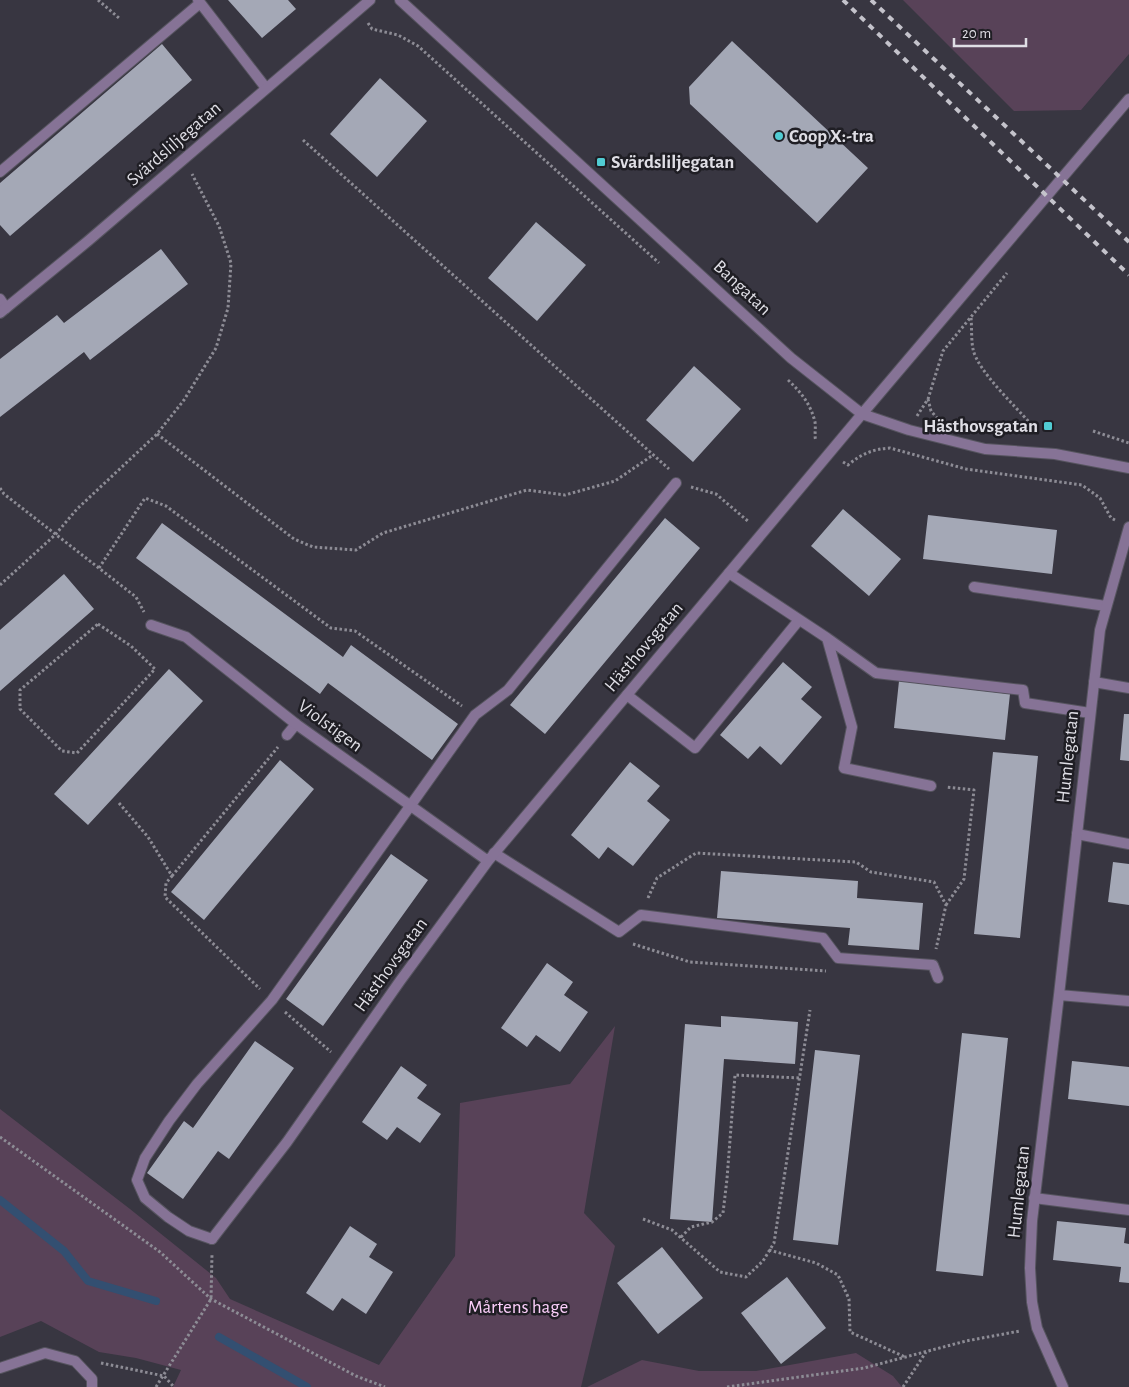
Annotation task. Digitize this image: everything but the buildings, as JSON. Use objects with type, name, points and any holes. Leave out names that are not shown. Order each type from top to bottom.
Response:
[{"type":"street","name":"Svärdsliljegatan","points":[[2,307],[88,241],[370,0]]},
{"type":"street","name":"Bangatan","points":[[400,0],[791,358],[862,414],[909,430],[985,448],[1055,454],[1129,468]]},
{"type":"street","points":[[0,172],[198,2],[266,88]]},
{"type":"street","name":"Hästhovsgatan","points":[[212,1239],[287,1142],[400,981],[491,857],[1129,99]]},
{"type":"street","points":[[212,1239],[189,1231],[145,1198],[137,1180],[145,1158],[169,1121],[197,1084],[272,1000],[475,715],[508,690],[676,483]]},
{"type":"street","name":"Humlegatan","points":[[1063,1387],[1037,1328],[1032,1302],[1030,1268],[1032,1222],[1100,630],[1129,527]]},
{"type":"street","points":[[729,573],[876,673],[1023,690],[1025,703],[1090,713]]},
{"type":"street","points":[[974,587],[1106,606]]},
{"type":"street","points":[[627,695],[695,748],[799,620]]},
{"type":"street","name":"Violstigen","points":[[151,626],[186,638],[296,724],[411,805],[491,857],[619,932],[641,915]]},
{"type":"street","points":[[827,638],[852,727],[844,768],[931,786]]},
{"type":"street","points":[[1094,682],[1129,688]]},
{"type":"street","points":[[287,735],[296,724]]},
{"type":"street","points":[[1077,834],[1129,844]]},
{"type":"street","points":[[641,915],[823,938],[838,958],[933,966],[938,978]]},
{"type":"street","points":[[1059,995],[1129,1001]]},
{"type":"street","points":[[1034,1198],[1129,1210]]},
{"type":"street","points":[[0,1368],[46,1354],[76,1361],[92,1379],[92,1387]]},
{"type":"path","points":[[98,0],[119,18]]},
{"type":"path","points":[[372,29],[384,30],[398,35],[418,46],[660,265]]},
{"type":"path","points":[[303,140],[672,472],[676,483],[716,494],[751,524]]},
{"type":"path","points":[[0,585],[55,535],[77,509],[157,434],[184,400],[216,348],[228,308],[231,263],[219,226],[193,176],[182,160]]},
{"type":"path","points":[[942,421],[931,411],[928,399],[943,352],[1008,271]]},
{"type":"path","points":[[971,317],[973,350],[977,360],[1030,423],[980,431]]},
{"type":"path","points":[[785,378],[799,391],[812,410],[815,440]]},
{"type":"path","points":[[1093,431],[1129,443]]},
{"type":"path","points":[[157,434],[294,539],[313,547],[356,550],[383,533],[527,490],[565,495],[615,481],[653,455]]},
{"type":"path","points":[[848,465],[877,448],[890,448],[966,469],[1082,485],[1100,498],[1111,518]]},
{"type":"path","points":[[0,488],[4,494],[55,535],[136,597],[151,626]]},
{"type":"path","points":[[99,568],[145,498],[166,506],[331,628],[354,631],[475,715]]},
{"type":"path","points":[[98,624],[131,646],[155,670],[77,753],[62,751],[20,709],[20,690],[98,624]]},
{"type":"path","points":[[287,735],[166,883],[165,897],[272,1000],[332,1053]]},
{"type":"path","points":[[931,786],[974,790],[964,879],[946,905],[933,966]]},
{"type":"path","points":[[119,803],[148,837],[172,876]]},
{"type":"path","points":[[641,915],[657,878],[696,853],[856,862],[871,872],[934,882],[946,905]]},
{"type":"path","points":[[625,941],[690,962],[835,972]]},
{"type":"path","points":[[643,1219],[672,1230],[720,1272],[746,1276],[763,1261],[774,1242],[810,1010]]},
{"type":"path","points":[[681,1237],[691,1227],[712,1222],[723,1213],[735,1075],[800,1078]]},
{"type":"path","points":[[0,1137],[160,1252],[211,1299],[356,1376],[385,1387]]},
{"type":"path","points":[[156,1387],[211,1299],[212,1239]]},
{"type":"path","points":[[769,1250],[816,1263],[838,1275],[849,1299],[850,1332],[905,1357]]},
{"type":"path","points":[[727,1387],[864,1368],[966,1341],[1037,1328]]},
{"type":"path","points":[[903,1387],[927,1351]]},
{"type":"path","points":[[85,1372],[101,1363],[164,1376],[174,1387]]},
{"type":"green space","points":[[903,0],[1129,0],[1129,54],[1081,110],[1014,111]]},
{"type":"green space","name":"Mårtens hage","points":[[615,1026],[584,1213],[615,1246],[581,1387],[173,1387],[181,1370],[136,1358],[99,1352],[41,1321],[0,1337],[0,1109],[216,1278],[230,1299],[379,1365],[455,1256],[460,1103],[570,1084]]},
{"type":"green space","points":[[856,1353],[893,1376],[902,1387],[587,1387],[642,1360],[699,1371],[756,1371]]},
{"type":"waterway","points":[[0,1200],[64,1251],[88,1281],[156,1301]]},
{"type":"waterway","points":[[219,1337],[307,1387]]},
{"type":"railway","points":[[843,0],[1129,275]]},
{"type":"railway","points":[[871,0],[1129,242]]},
{"type":"place","name":"Coop X:-tra","points":[[779,136]]},
{"type":"place","name":"Svärdsliljegatan","points":[[601,162]]},
{"type":"place","name":"Hästhovsgatan","points":[[1048,426]]}]
